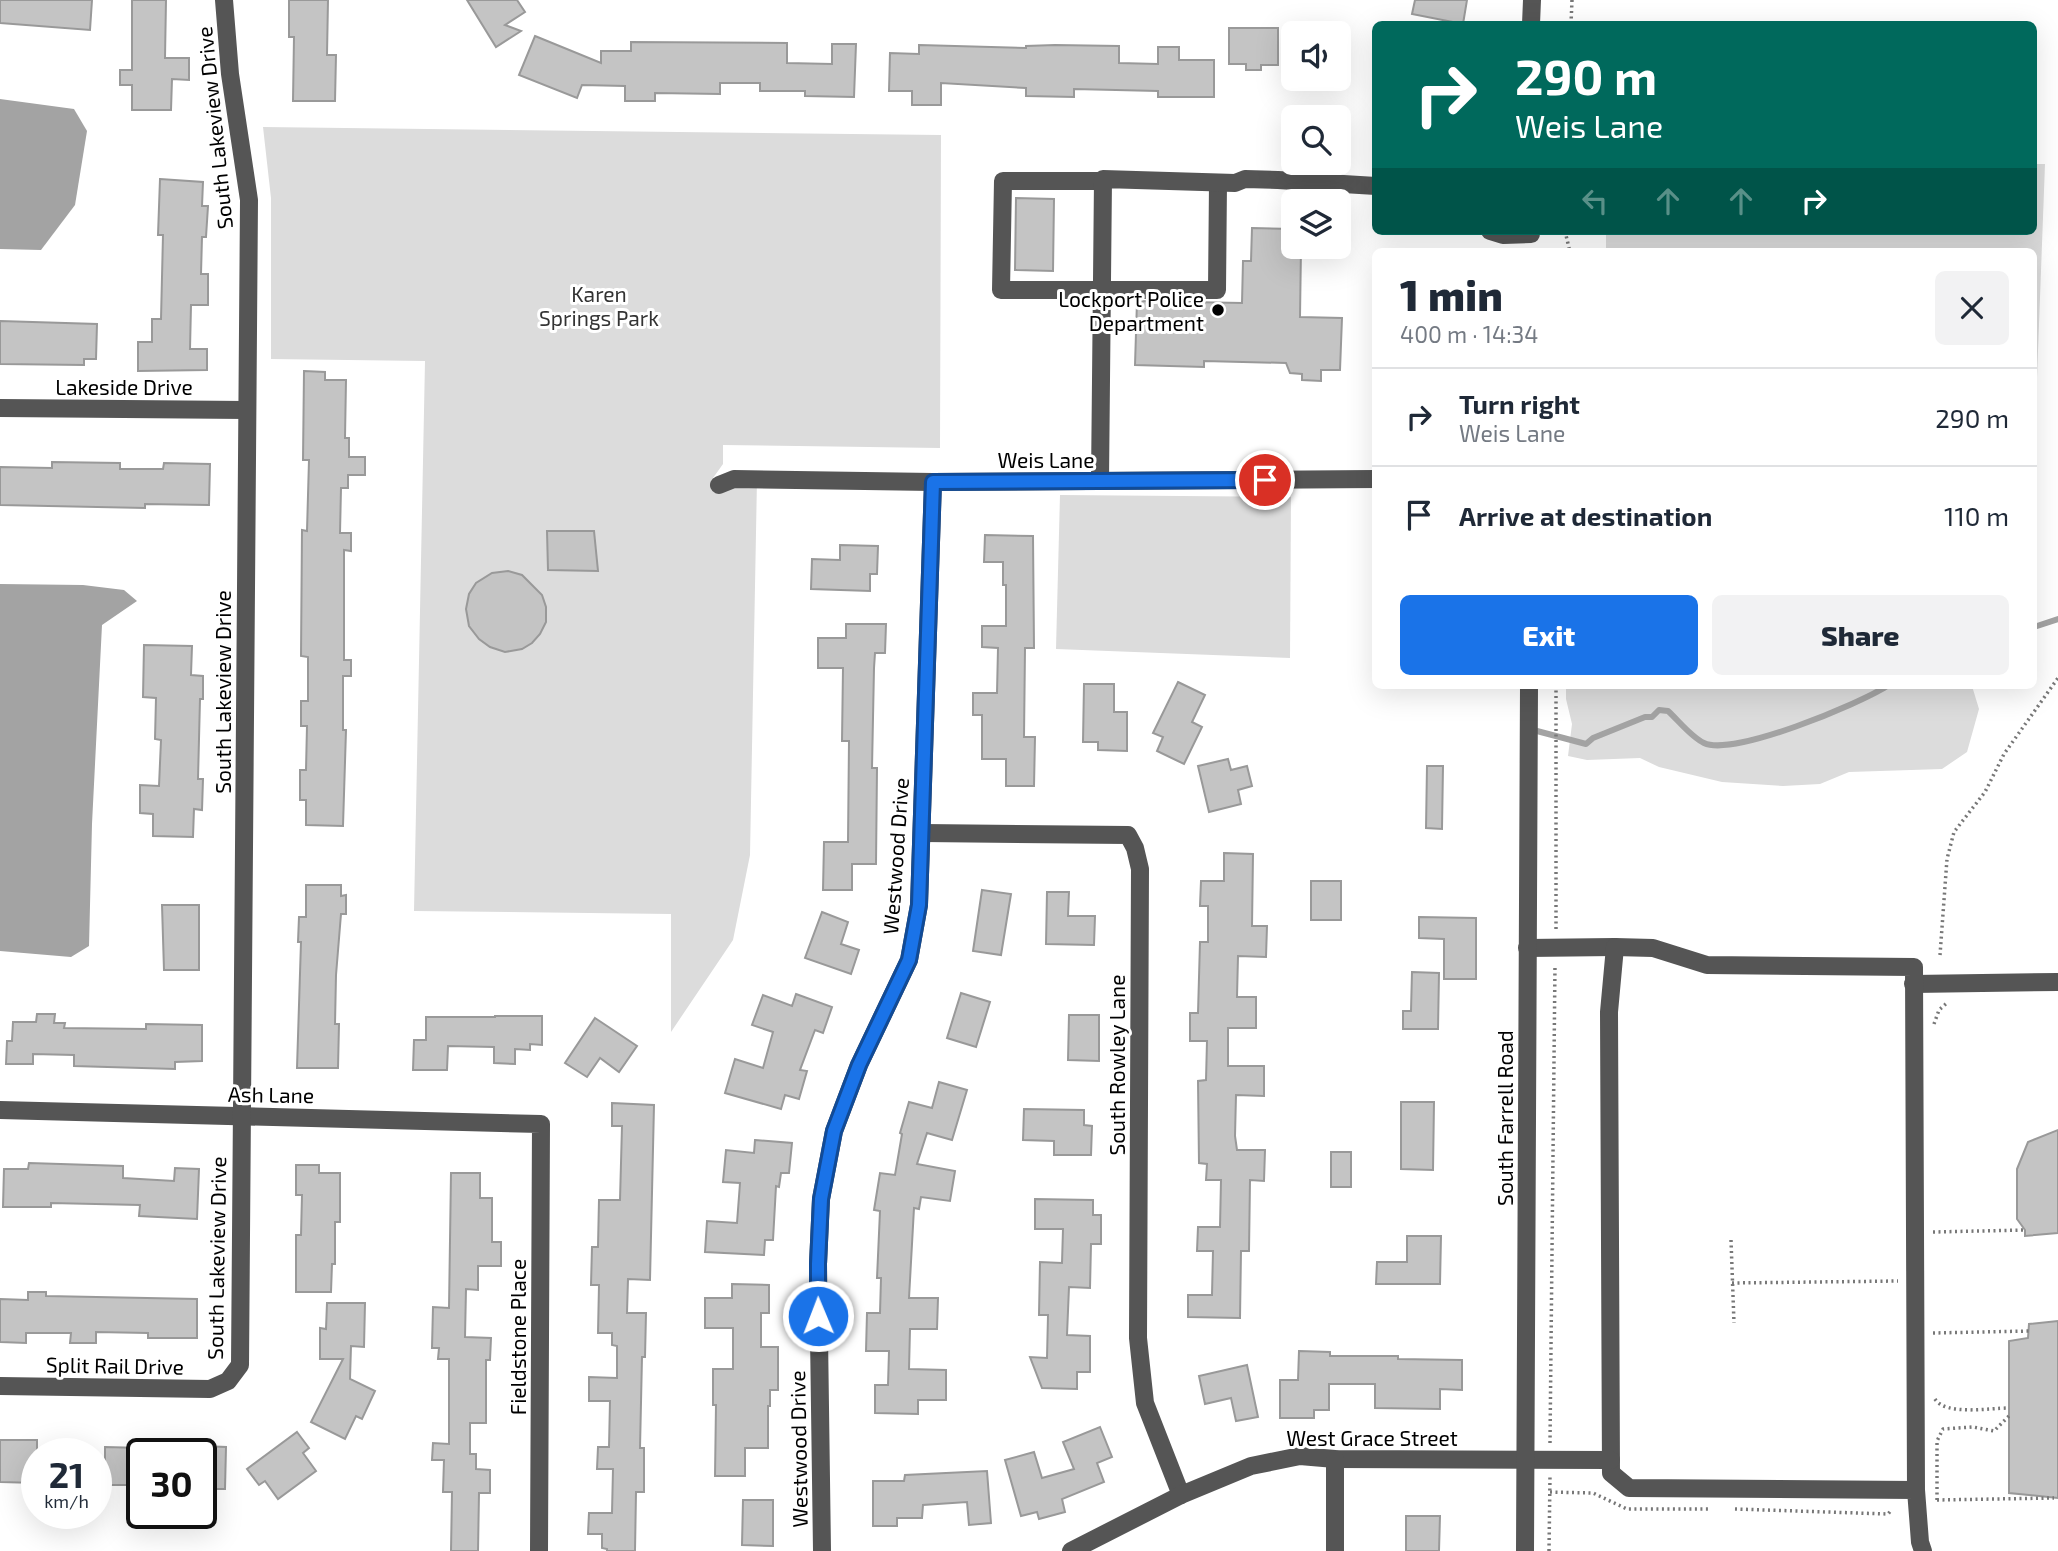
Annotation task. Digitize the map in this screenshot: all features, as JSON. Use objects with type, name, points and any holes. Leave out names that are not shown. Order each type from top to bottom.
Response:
[{"type":"street","name":"South Lakeview Drive","points":[[224,0],[230,74],[249,200],[240,1365],[228,1381]]},
{"type":"street","points":[[1531,21],[1532,0]]},
{"type":"street","points":[[1227,183],[1217,290],[1001,290],[1003,181],[1227,183],[1278,180],[1372,186]]},
{"type":"street","points":[[1100,481],[1103,181]]},
{"type":"street","points":[[1503,235],[1531,239]]},
{"type":"street","name":"Lakeside Drive","points":[[0,408],[247,410]]},
{"type":"street","name":"Weis Lane","points":[[719,485],[734,478],[933,482],[1372,479]]},
{"type":"street","name":"Westwood Drive","points":[[822,1551],[818,1264],[821,1199],[838,1120],[859,1065],[909,960],[919,905],[933,482]]},
{"type":"street","name":"South Farrell Road","points":[[1525,1551],[1529,689]]},
{"type":"street","name":"South Rowley Lane","points":[[923,832],[1128,835],[1135,848],[1140,869],[1138,1338],[1145,1403],[1181,1495]]},
{"type":"street","points":[[1615,947],[1609,1012],[1611,1473],[1629,1488],[1916,1490]]},
{"type":"street","points":[[1527,948],[1653,948],[1707,965],[1914,967],[1916,1490],[1923,1551]]},
{"type":"street","points":[[1913,984],[2058,982]]},
{"type":"street","name":"Ash Lane","points":[[0,1110],[541,1124]]},
{"type":"street","name":"Fieldstone Place","points":[[539,1551],[541,1124]]},
{"type":"street","name":"Split Rail Drive","points":[[0,1386],[210,1388],[228,1381]]},
{"type":"street","name":"West Grace Street","points":[[1071,1551],[1181,1495],[1240,1470],[1274,1460],[1300,1456],[1335,1459],[1611,1460]]},
{"type":"street","points":[[1335,1459],[1335,1551]]},
{"type":"path","points":[[1571,21],[1572,0]]},
{"type":"path","points":[[1940,955],[1947,859],[1954,832],[1985,792],[2004,754],[2058,678]]},
{"type":"path","points":[[1549,1551],[1556,689]]},
{"type":"path","points":[[1932,1028],[1939,1010],[1953,997]]},
{"type":"path","points":[[1933,1244],[1933,1232],[2025,1230]]},
{"type":"path","points":[[1731,1240],[1734,1322]]},
{"type":"path","points":[[1732,1283],[1902,1282]]},
{"type":"path","points":[[1933,1320],[1933,1334],[2028,1332]]},
{"type":"path","points":[[1933,1397],[1939,1406],[1949,1409],[2009,1408]]},
{"type":"path","points":[[1937,1513],[1937,1441],[1942,1429],[1973,1427],[1994,1431],[2009,1416]]},
{"type":"path","points":[[1937,1500],[2054,1498]]},
{"type":"green space","name":"Karen Springs Park","points":[[263,127],[941,135],[940,448],[723,445],[723,464],[713,478],[757,479],[750,855],[733,940],[671,1032],[671,914],[414,911],[425,361],[271,359],[271,198]]},
{"type":"green space","points":[[2037,164],[2045,164],[2037,378],[2037,248],[1606,248],[1606,235],[2037,235]]},
{"type":"green space","points":[[1060,495],[1291,497],[1290,658],[1056,649]]},
{"type":"green space","points":[[1566,689],[1973,689],[1979,709],[1967,752],[1942,769],[1849,772],[1820,784],[1783,786],[1722,782],[1659,767],[1640,758],[1587,760],[1568,756],[1572,724]]},
{"type":"shaded area","points":[[0,99],[74,109],[87,131],[75,205],[41,250],[0,249]]},
{"type":"shaded area","points":[[0,584],[83,585],[124,590],[137,601],[102,625],[89,946],[71,957],[0,951]]},
{"type":"building","points":[[0,0],[92,0],[90,30],[0,23]]},
{"type":"building","points":[[132,0],[166,0],[165,58],[189,58],[189,80],[172,79],[171,110],[132,110],[132,85],[120,85],[120,70],[132,70]]},
{"type":"building","points":[[289,0],[328,0],[327,55],[336,55],[335,101],[293,101],[294,37],[289,37]]},
{"type":"building","points":[[467,0],[517,0],[525,12],[505,25],[521,31],[496,47]]},
{"type":"building","points":[[1415,0],[1467,0],[1464,21],[1448,21],[1412,14]]},
{"type":"building","points":[[1229,28],[1278,28],[1278,65],[1261,65],[1261,70],[1246,70],[1246,64],[1229,64]]},
{"type":"building","points":[[535,36],[601,63],[601,51],[631,51],[631,42],[787,43],[787,63],[832,64],[832,44],[856,44],[854,97],[805,96],[805,91],[760,91],[760,83],[720,83],[720,94],[655,93],[655,101],[625,101],[625,86],[582,85],[577,98],[519,75]]},
{"type":"building","points":[[919,45],[1026,48],[1055,45],[1119,46],[1119,63],[1158,64],[1158,47],[1179,47],[1179,60],[1214,60],[1214,97],[1158,97],[1158,91],[1074,89],[1074,97],[1026,96],[1026,88],[941,83],[941,105],[912,105],[912,91],[889,91],[890,53],[919,54]]},
{"type":"building","points":[[160,179],[203,182],[202,206],[208,206],[206,237],[202,237],[201,274],[208,274],[208,305],[191,305],[190,349],[207,349],[207,370],[138,371],[138,342],[152,342],[152,319],[161,319],[163,235],[158,235]]},
{"type":"building","points":[[1016,198],[1054,199],[1053,271],[1015,270]]},
{"type":"building","name":"Lockport Police Department","points":[[1252,228],[1281,229],[1281,259],[1301,259],[1300,317],[1342,318],[1340,370],[1321,370],[1321,381],[1302,380],[1302,374],[1290,373],[1286,363],[1204,361],[1204,367],[1135,365],[1137,301],[1242,303],[1243,261],[1251,261]]},
{"type":"building","points":[[0,321],[97,324],[96,359],[84,359],[84,365],[0,364]]},
{"type":"building","points":[[304,371],[325,372],[325,380],[346,380],[345,438],[349,438],[349,457],[365,457],[365,475],[348,475],[348,488],[341,488],[340,533],[351,533],[351,551],[344,550],[344,660],[351,660],[351,676],[343,676],[343,730],[346,730],[343,826],[306,825],[306,800],[300,800],[300,770],[306,770],[307,726],[301,726],[301,701],[308,701],[308,657],[301,656],[302,530],[307,531],[309,460],[303,460]]},
{"type":"building","points":[[52,462],[120,463],[120,469],[163,469],[164,463],[210,464],[209,505],[145,504],[145,508],[0,505],[0,467],[52,468]]},
{"type":"building","points":[[547,531],[594,531],[598,571],[548,570]]},
{"type":"building","points":[[985,535],[1033,536],[1034,648],[1025,648],[1024,737],[1035,737],[1034,786],[1006,786],[1006,759],[982,759],[982,715],[973,715],[973,693],[997,693],[998,648],[982,647],[982,626],[1006,626],[1003,562],[984,562]]},
{"type":"building","points":[[840,545],[878,546],[877,574],[870,574],[870,591],[811,589],[812,559],[840,560]]},
{"type":"building","points":[[508,571],[522,575],[542,595],[546,607],[546,622],[532,643],[522,649],[505,652],[490,647],[479,639],[469,626],[466,609],[469,594],[476,583],[492,573]]},
{"type":"building","points":[[846,624],[886,624],[885,653],[875,653],[874,668],[872,768],[877,768],[876,864],[852,864],[852,890],[823,890],[824,842],[848,842],[849,741],[842,741],[843,668],[818,668],[818,638],[846,638]]},
{"type":"building","points":[[144,645],[192,646],[191,675],[203,676],[198,779],[203,779],[202,810],[194,809],[193,837],[153,836],[153,814],[140,813],[140,785],[159,786],[161,740],[155,739],[156,698],[143,697]]},
{"type":"building","points":[[1178,682],[1205,695],[1192,722],[1202,727],[1184,764],[1157,751],[1163,737],[1153,733]]},
{"type":"building","points":[[1084,684],[1114,684],[1114,712],[1127,712],[1127,751],[1098,750],[1098,742],[1083,742]]},
{"type":"building","points":[[1228,759],[1231,770],[1247,766],[1252,786],[1238,790],[1241,804],[1209,812],[1198,766]]},
{"type":"building","points":[[1427,766],[1443,766],[1442,829],[1426,828]]},
{"type":"building","points":[[1224,853],[1253,854],[1252,926],[1267,926],[1266,957],[1238,956],[1237,997],[1256,997],[1256,1028],[1228,1028],[1228,1066],[1264,1066],[1264,1096],[1236,1095],[1235,1136],[1237,1150],[1265,1150],[1264,1181],[1250,1180],[1249,1251],[1241,1251],[1240,1318],[1188,1317],[1188,1295],[1212,1295],[1213,1251],[1197,1251],[1198,1227],[1220,1227],[1221,1180],[1206,1180],[1207,1164],[1199,1163],[1198,1081],[1206,1080],[1207,1041],[1190,1041],[1190,1013],[1198,1013],[1200,942],[1208,942],[1208,906],[1200,906],[1201,881],[1224,881]]},
{"type":"building","points":[[1311,881],[1341,881],[1341,920],[1311,920]]},
{"type":"building","points":[[306,885],[341,885],[341,896],[346,895],[346,914],[341,914],[336,975],[338,1068],[297,1068],[301,942],[298,942],[299,917],[306,917]]},
{"type":"building","points":[[982,890],[1011,894],[1001,955],[973,951]]},
{"type":"building","points":[[1047,892],[1069,892],[1068,916],[1095,916],[1094,945],[1046,944]]},
{"type":"building","points":[[162,905],[199,905],[199,970],[164,970]]},
{"type":"building","points":[[822,912],[848,922],[841,944],[859,950],[851,974],[805,958]]},
{"type":"building","points":[[1419,917],[1476,918],[1476,979],[1444,979],[1444,939],[1419,938]]},
{"type":"building","points":[[1412,972],[1439,973],[1438,1029],[1403,1029],[1403,1011],[1411,1011]]},
{"type":"building","points":[[961,993],[990,1002],[976,1047],[947,1038]]},
{"type":"building","points":[[796,994],[832,1007],[823,1033],[815,1030],[800,1070],[807,1071],[799,1099],[785,1095],[781,1109],[725,1093],[735,1059],[763,1068],[773,1032],[752,1025],[763,995],[792,1006]]},
{"type":"building","points":[[37,1014],[55,1014],[54,1023],[65,1023],[64,1028],[146,1029],[146,1024],[202,1025],[202,1061],[175,1062],[175,1069],[74,1066],[74,1055],[33,1054],[33,1064],[6,1064],[7,1041],[12,1041],[13,1022],[36,1022]]},
{"type":"building","points":[[1069,1015],[1099,1015],[1099,1061],[1068,1060]]},
{"type":"building","points":[[542,1016],[542,1045],[530,1044],[530,1050],[515,1049],[515,1064],[494,1063],[494,1047],[448,1046],[447,1070],[413,1070],[414,1040],[426,1040],[426,1017]]},
{"type":"building","points":[[595,1018],[637,1046],[619,1072],[600,1058],[587,1077],[565,1063]]},
{"type":"building","points":[[939,1082],[967,1090],[952,1140],[927,1133],[917,1164],[955,1171],[950,1201],[921,1197],[919,1209],[914,1208],[909,1298],[938,1298],[937,1329],[910,1329],[909,1369],[946,1370],[946,1400],[918,1400],[918,1414],[875,1413],[875,1385],[888,1385],[889,1351],[866,1351],[867,1313],[880,1313],[881,1278],[877,1278],[880,1211],[874,1210],[880,1173],[895,1175],[902,1134],[900,1133],[909,1102],[932,1108]]},
{"type":"building","points":[[1401,1102],[1434,1102],[1433,1170],[1401,1169]]},
{"type":"building","points":[[612,1103],[654,1105],[650,1280],[628,1279],[627,1313],[646,1313],[640,1448],[644,1448],[644,1492],[636,1492],[635,1551],[607,1551],[602,1548],[602,1534],[588,1534],[589,1513],[612,1513],[613,1469],[597,1469],[598,1447],[609,1447],[610,1401],[589,1401],[589,1377],[617,1378],[617,1346],[612,1345],[612,1333],[598,1333],[599,1285],[591,1285],[592,1247],[598,1247],[599,1200],[620,1200],[622,1126],[612,1126]]},
{"type":"building","points":[[1024,1109],[1084,1110],[1084,1125],[1092,1126],[1091,1155],[1054,1155],[1054,1141],[1023,1140]]},
{"type":"building","points":[[2058,1130],[2058,1233],[2025,1236],[2025,1230],[2017,1219],[2017,1169],[2028,1142]]},
{"type":"building","points":[[755,1140],[792,1143],[789,1173],[781,1173],[779,1187],[776,1186],[773,1240],[765,1240],[764,1255],[705,1252],[707,1221],[737,1223],[740,1183],[723,1182],[726,1150],[754,1153]]},
{"type":"building","points":[[1331,1152],[1351,1152],[1351,1187],[1331,1187]]},
{"type":"building","points":[[29,1163],[123,1166],[123,1178],[174,1181],[175,1168],[199,1169],[197,1219],[139,1216],[140,1205],[51,1203],[51,1207],[3,1207],[4,1169],[28,1169]]},
{"type":"building","points":[[296,1165],[319,1165],[319,1173],[340,1173],[340,1222],[335,1222],[335,1264],[332,1264],[331,1292],[296,1292],[296,1235],[301,1235],[302,1195],[296,1195]]},
{"type":"building","points":[[451,1173],[480,1173],[480,1198],[492,1198],[492,1242],[501,1242],[501,1266],[478,1266],[478,1290],[466,1289],[465,1337],[491,1338],[490,1360],[486,1360],[486,1423],[470,1423],[470,1454],[476,1454],[476,1469],[490,1470],[490,1493],[479,1493],[478,1551],[451,1551],[452,1492],[443,1492],[444,1460],[432,1460],[433,1443],[449,1444],[449,1359],[438,1359],[439,1348],[432,1348],[433,1307],[449,1308]]},
{"type":"building","points":[[1035,1199],[1093,1200],[1093,1215],[1101,1215],[1101,1244],[1091,1244],[1090,1288],[1069,1287],[1067,1335],[1090,1336],[1090,1372],[1077,1372],[1077,1389],[1042,1388],[1030,1357],[1047,1358],[1048,1315],[1039,1315],[1040,1262],[1062,1263],[1063,1229],[1035,1229]]},
{"type":"building","points":[[1407,1236],[1441,1236],[1440,1284],[1376,1284],[1377,1262],[1407,1262]]},
{"type":"building","points":[[732,1284],[769,1285],[769,1313],[761,1313],[761,1347],[778,1347],[778,1390],[770,1390],[768,1448],[745,1448],[745,1476],[715,1476],[716,1405],[713,1405],[713,1369],[733,1369],[733,1328],[705,1328],[705,1298],[732,1298]]},
{"type":"building","points":[[28,1292],[46,1292],[46,1296],[197,1299],[197,1338],[148,1338],[148,1333],[96,1332],[96,1343],[70,1343],[71,1333],[26,1333],[26,1343],[0,1342],[0,1299],[28,1300]]},
{"type":"building","points":[[327,1303],[365,1303],[364,1347],[351,1346],[350,1379],[375,1391],[362,1419],[356,1416],[345,1439],[311,1422],[343,1359],[320,1359],[320,1328],[326,1329]]},
{"type":"building","points":[[2058,1321],[2058,1498],[2009,1493],[2009,1341],[2028,1338],[2029,1324]]},
{"type":"building","points":[[1299,1351],[1330,1352],[1330,1356],[1462,1360],[1462,1390],[1440,1389],[1440,1409],[1375,1408],[1375,1384],[1329,1384],[1329,1410],[1314,1410],[1314,1418],[1280,1418],[1280,1380],[1298,1380]]},
{"type":"building","points":[[1247,1365],[1258,1417],[1236,1421],[1231,1398],[1205,1404],[1199,1376]]},
{"type":"building","points":[[1100,1427],[1112,1457],[1097,1463],[1104,1482],[1062,1499],[1065,1512],[1039,1519],[1037,1512],[1021,1516],[1005,1460],[1034,1452],[1042,1478],[1074,1469],[1063,1442]]},
{"type":"building","points":[[297,1432],[309,1448],[303,1453],[316,1471],[278,1499],[265,1481],[259,1485],[247,1469]]},
{"type":"building","points":[[0,1440],[21,1440],[21,1483],[0,1482]]},
{"type":"building","points":[[112,1447],[126,1448],[126,1485],[112,1485]]},
{"type":"building","points":[[217,1447],[226,1447],[225,1489],[217,1489]]},
{"type":"building","points":[[987,1471],[991,1523],[969,1525],[967,1502],[923,1505],[922,1518],[897,1518],[897,1526],[873,1526],[873,1481],[904,1481],[905,1475]]},
{"type":"building","points":[[743,1500],[773,1500],[773,1546],[742,1545]]},
{"type":"building","points":[[1406,1516],[1440,1516],[1439,1551],[1406,1551]]},
{"type":"waterway","points":[[2037,626],[2058,619]]},
{"type":"waterway","points":[[1537,731],[1586,744],[1593,738],[1645,717],[1652,717],[1659,710],[1668,711],[1704,743],[1741,743],[1824,716],[1881,689]]},
{"type":"place","name":"Lockport Police Department","points":[[1218,310]]},
{"type":"route","points":[[818,1316],[821,1199],[834,1131],[859,1065],[909,960],[919,905],[933,482],[1265,480]]}]
